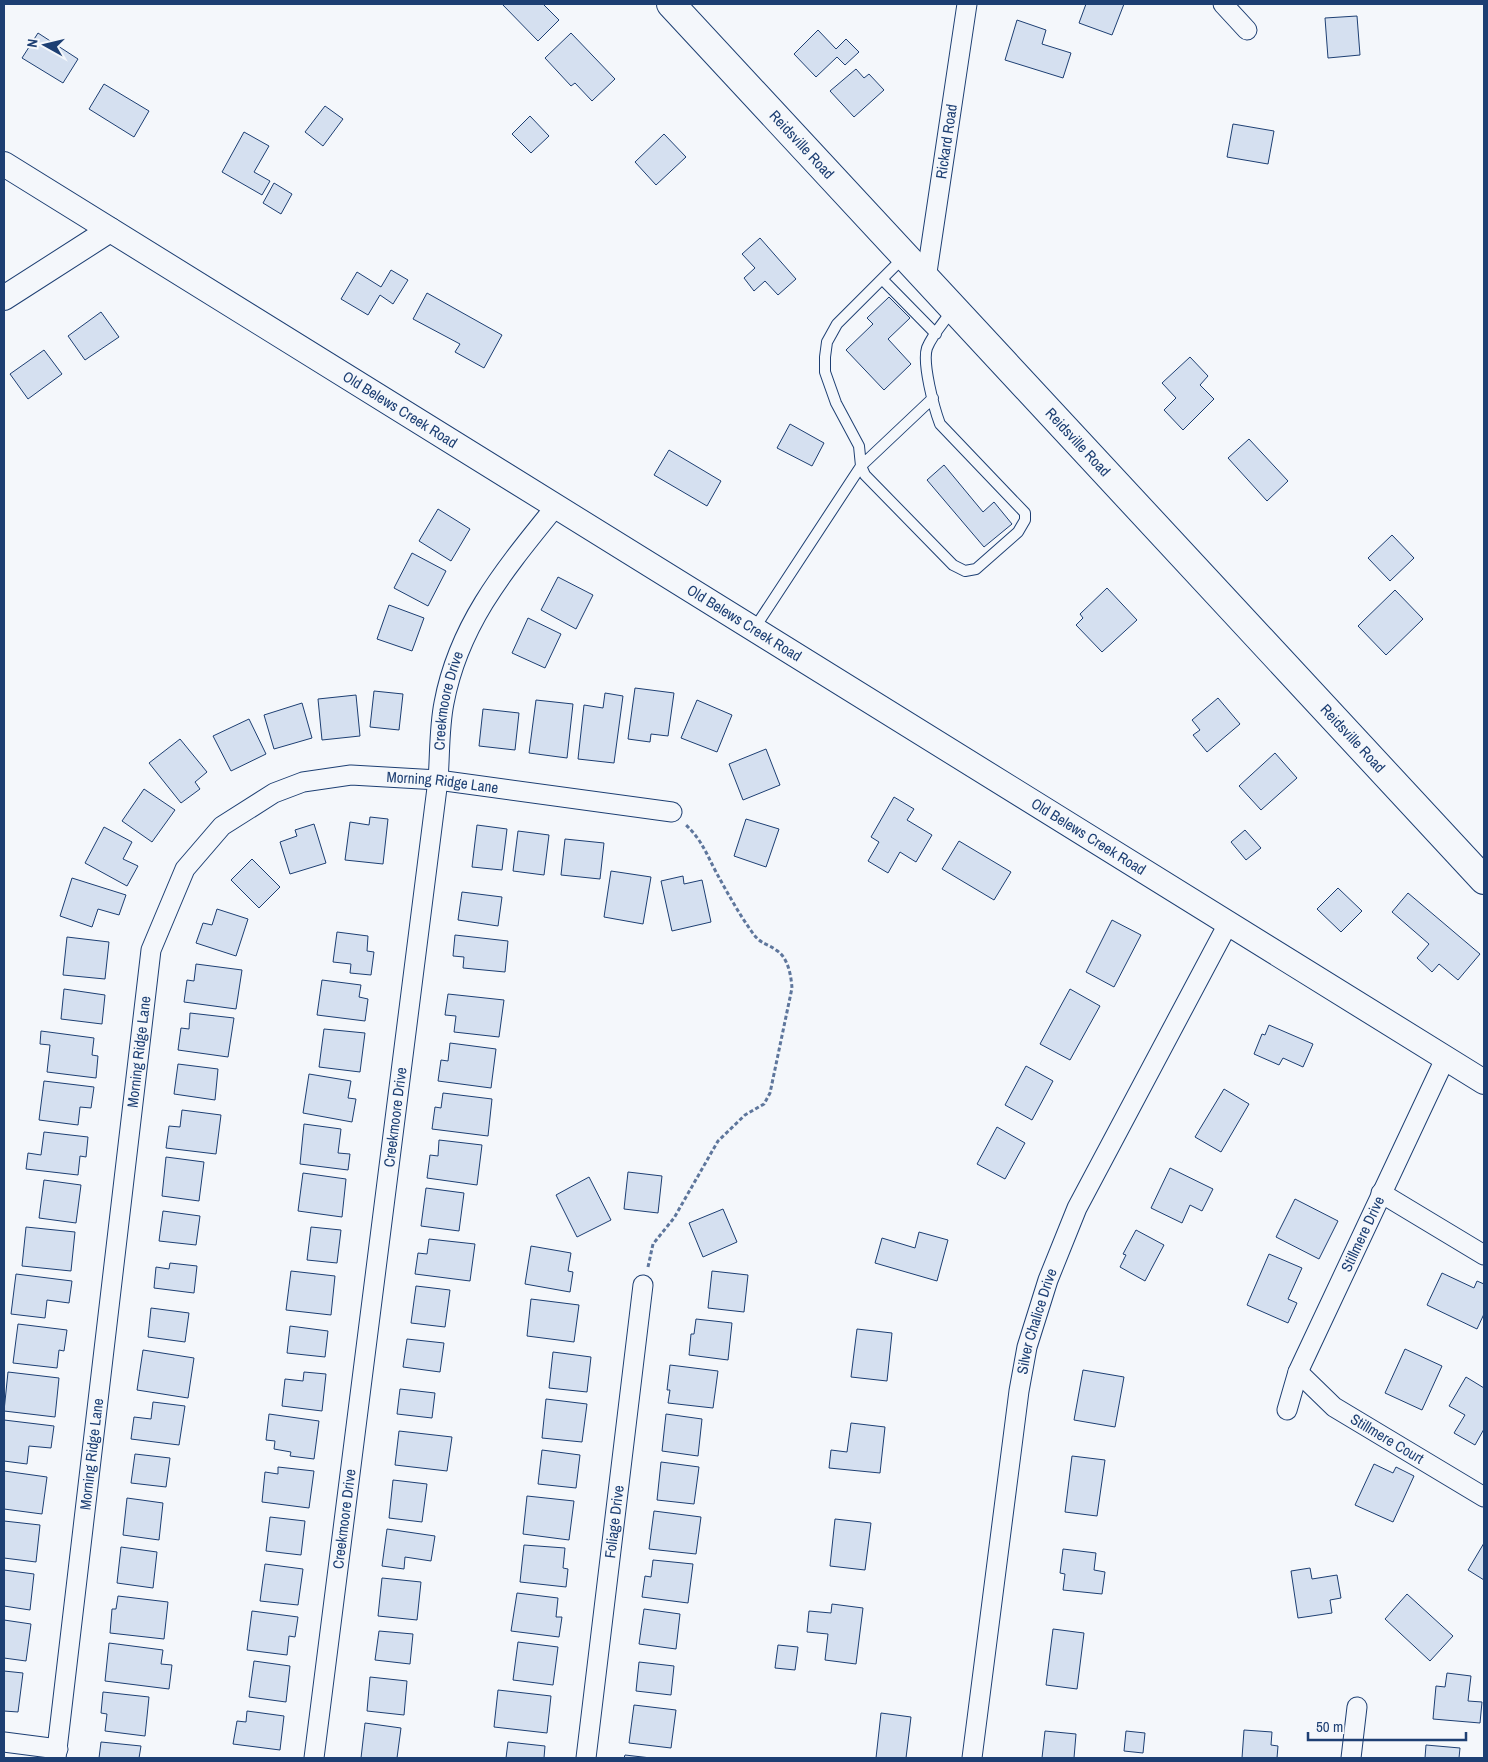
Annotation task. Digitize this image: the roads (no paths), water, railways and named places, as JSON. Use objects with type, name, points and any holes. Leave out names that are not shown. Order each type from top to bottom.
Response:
[{"type":"highway","name":"Reidsville Road","points":[[671,4],[1484,880]]},
{"type":"street","name":"Rickard Road","points":[[926,279],[967,4]]},
{"type":"street","points":[[1223,4],[1247,30]]},
{"type":"street","name":"Old Belews Creek Road","points":[[4,164],[1484,1082]]},
{"type":"street","points":[[4,298],[110,230]]},
{"type":"street","name":"Creekmoore Drive","points":[[314,1758],[438,780],[444,704],[453,669],[474,617],[503,572],[556,506]]},
{"type":"street","name":"Morning Ridge Lane","points":[[57,1753],[151,950],[185,869],[222,826],[274,793],[303,782],[351,775],[438,780],[672,812]]},
{"type":"street","name":"Silver Chalice Drive","points":[[972,1758],[1019,1391],[1029,1340],[1048,1280],[1077,1208],[1228,924]]},
{"type":"street","name":"Stillmere Drive","points":[[1287,1410],[1298,1372],[1445,1059]]},
{"type":"street","points":[[1381,1193],[1484,1255]]},
{"type":"street","name":"Foliage Drive","points":[[586,1758],[643,1285]]},
{"type":"street","name":"Stillmere Court","points":[[1298,1372],[1334,1407],[1484,1497]]},
{"type":"street","points":[[1351,1758],[1357,1707]]},
{"type":"street","points":[[4,1742],[57,1753]]},
{"type":"lane","points":[[905,256],[837,324],[827,342],[825,372],[836,403],[859,446],[861,466],[865,475],[953,565],[965,572],[976,570],[1018,532],[1025,520],[1026,513],[940,424],[925,357],[928,347],[953,308]]},
{"type":"lane","points":[[882,279],[936,334]]},
{"type":"lane","points":[[754,629],[861,466],[933,398]]}]
